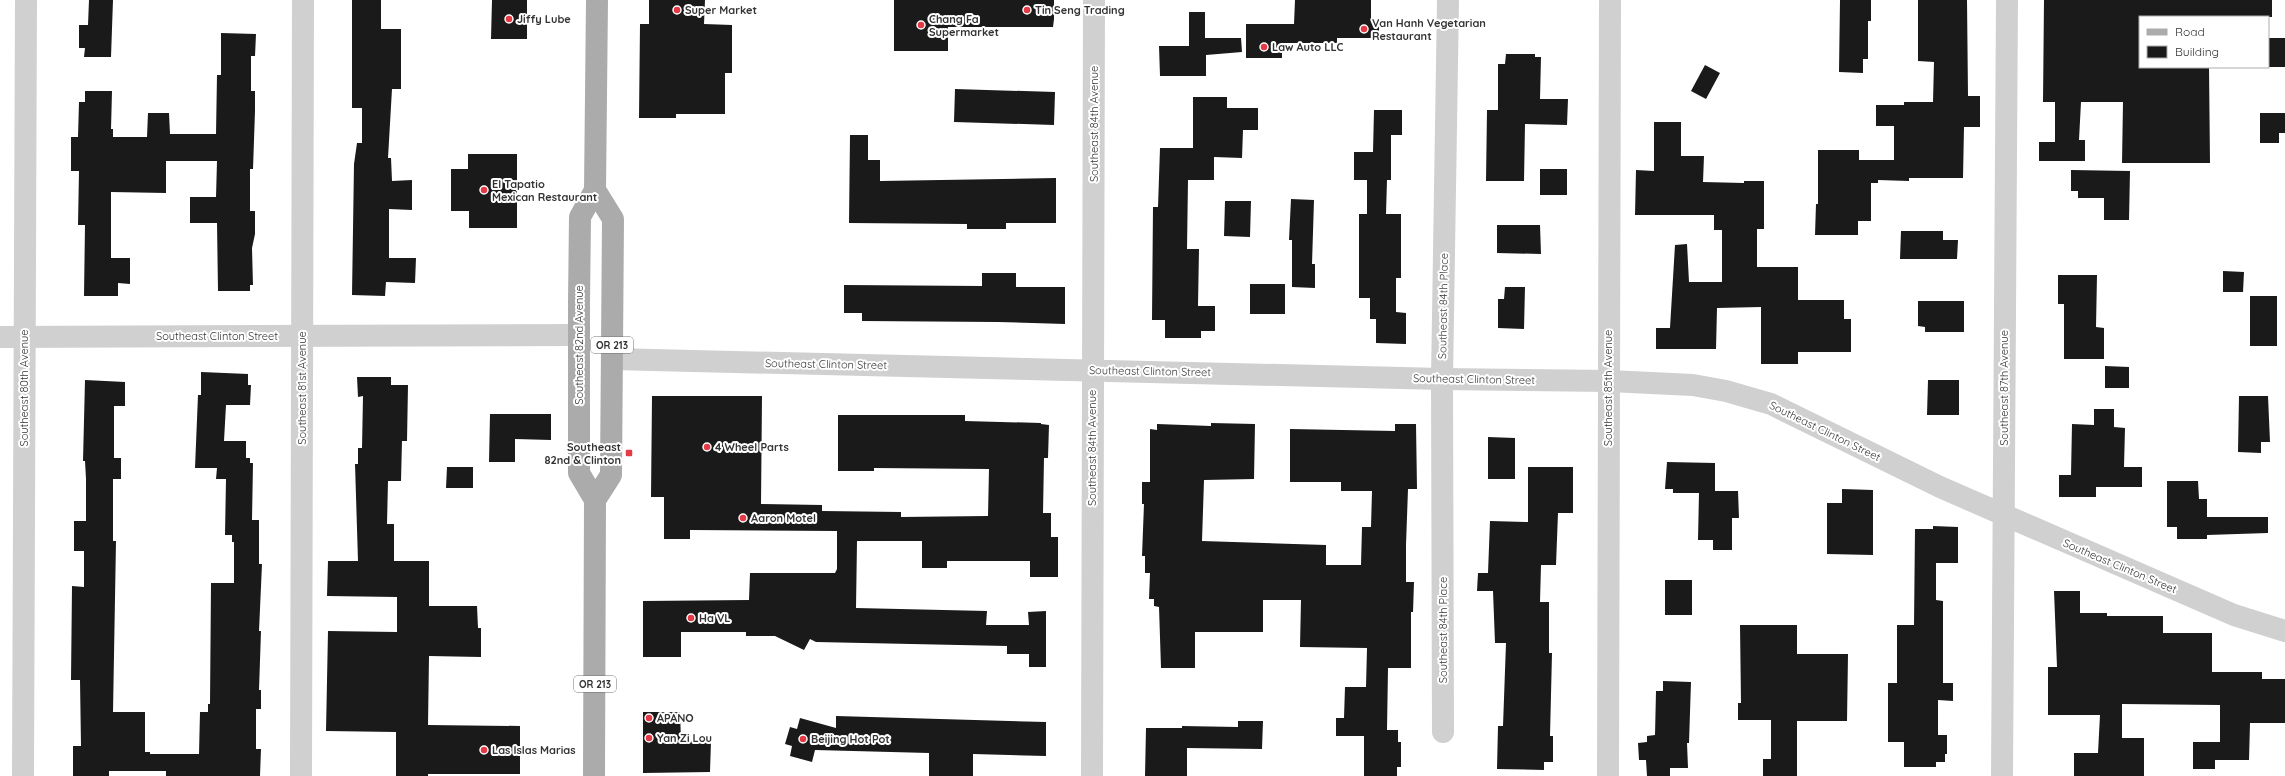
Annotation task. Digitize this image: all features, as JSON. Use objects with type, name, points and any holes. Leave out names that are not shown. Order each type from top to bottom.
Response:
[{"type":"main road","points":[[596,190],[597,0]]},
{"type":"main road","name":"Southeast 82nd Avenue","points":[[595,500],[579,473],[579,335],[580,217],[596,190]]},
{"type":"main road","name":"OR 213","points":[[594,776],[595,500],[611,475],[613,219],[596,190]]},
{"type":"street","name":"Southeast 80th Avenue","points":[[23,776],[26,0]]},
{"type":"street","name":"Southeast 81st Avenue","points":[[301,776],[303,0]]},
{"type":"street","name":"Southeast 84th Avenue","points":[[1092,776],[1094,0]]},
{"type":"street","name":"Southeast 84th Place","points":[[1443,732],[1442,379],[1448,0]]},
{"type":"street","name":"Southeast 85th Avenue","points":[[1608,776],[1610,0]]},
{"type":"street","name":"Southeast 87th Avenue","points":[[2002,776],[2007,0]]},
{"type":"street","name":"Southeast Clinton Street","points":[[0,337],[579,335]]},
{"type":"street","name":"Southeast Clinton Street","points":[[612,360],[1442,379],[1609,380],[1693,385],[1726,391],[1771,404],[1940,487],[2003,515],[2234,615],[2285,631]]},
{"type":"building","points":[[89,0],[113,0],[111,57],[84,57],[85,48],[79,48],[79,25],[88,25]]},
{"type":"building","points":[[352,0],[381,0],[381,29],[401,29],[401,89],[392,89],[388,158],[391,158],[392,181],[412,180],[412,210],[389,209],[389,258],[416,258],[415,283],[386,282],[385,296],[352,295],[354,164],[357,143],[362,143],[362,108],[352,108]]},
{"type":"building","name":"Jiffy Lube","points":[[492,0],[527,0],[527,39],[491,39]]},
{"type":"building","points":[[649,0],[705,0],[704,24],[732,25],[732,73],[725,73],[725,114],[676,114],[676,118],[639,118],[640,24],[649,24]]},
{"type":"building","points":[[894,0],[1054,0],[1053,27],[948,27],[948,51],[894,51]]},
{"type":"building","points":[[1295,0],[1371,0],[1371,19],[1379,19],[1379,38],[1337,38],[1337,43],[1282,43],[1282,58],[1246,58],[1246,24],[1294,24]]},
{"type":"building","points":[[1840,0],[1871,0],[1871,21],[1868,21],[1868,59],[1863,59],[1863,73],[1839,72]]},
{"type":"building","points":[[1918,0],[1967,0],[1968,96],[1980,96],[1980,127],[1964,127],[1963,178],[1909,178],[1909,181],[1878,180],[1878,183],[1871,183],[1871,221],[1858,221],[1858,235],[1815,235],[1816,204],[1818,204],[1818,150],[1859,150],[1859,160],[1894,160],[1894,126],[1876,126],[1876,105],[1904,105],[1904,102],[1933,102],[1934,62],[1918,61]]},
{"type":"building","points":[[2044,0],[2272,0],[2272,17],[2139,16],[2139,68],[2209,68],[2210,163],[2122,163],[2123,102],[2081,102],[2079,140],[2085,140],[2085,161],[2039,161],[2039,142],[2055,142],[2055,102],[2043,102]]},
{"type":"building","points":[[1189,12],[1205,12],[1205,38],[1241,38],[1242,52],[1206,55],[1206,76],[1160,76],[1159,46],[1189,46]]},
{"type":"building","points":[[221,33],[256,34],[255,56],[251,56],[251,91],[255,91],[255,111],[253,169],[250,169],[250,211],[255,211],[255,234],[252,248],[253,285],[250,285],[250,291],[218,291],[217,223],[190,223],[190,197],[216,197],[217,161],[166,161],[166,193],[111,192],[111,258],[130,258],[130,284],[118,283],[118,296],[84,296],[85,225],[78,225],[79,171],[71,171],[71,137],[78,137],[79,102],[85,102],[85,91],[112,91],[111,129],[113,129],[113,137],[147,137],[148,113],[169,113],[170,134],[216,134],[217,75],[221,75]]},
{"type":"building","points":[[2269,38],[2285,38],[2285,67],[2269,67]]},
{"type":"building","points":[[1506,54],[1535,54],[1535,57],[1541,57],[1540,99],[1568,99],[1567,125],[1525,124],[1524,181],[1486,181],[1487,110],[1498,110],[1498,64],[1505,64]]},
{"type":"building","points":[[1705,65],[1720,73],[1706,99],[1691,91]]},
{"type":"building","points":[[955,89],[1055,92],[1054,125],[954,122]]},
{"type":"building","points":[[1193,97],[1227,97],[1227,108],[1258,108],[1258,130],[1243,130],[1242,158],[1214,157],[1214,180],[1188,180],[1187,249],[1199,249],[1198,306],[1215,306],[1215,331],[1201,331],[1201,338],[1165,338],[1165,320],[1152,320],[1153,207],[1158,207],[1160,148],[1193,148]]},
{"type":"building","points":[[1374,110],[1402,110],[1402,135],[1391,135],[1391,180],[1387,180],[1386,214],[1401,214],[1401,278],[1396,278],[1396,312],[1406,313],[1406,344],[1376,343],[1376,319],[1370,319],[1370,298],[1359,298],[1359,214],[1367,214],[1367,180],[1354,180],[1354,152],[1373,152]]},
{"type":"building","points":[[2260,113],[2285,113],[2285,133],[2279,133],[2279,143],[2260,143]]},
{"type":"building","points":[[1654,122],[1681,122],[1681,156],[1704,156],[1703,182],[1744,183],[1744,181],[1764,181],[1764,229],[1757,229],[1757,267],[1798,267],[1798,300],[1844,300],[1844,319],[1851,319],[1851,352],[1798,352],[1798,364],[1761,364],[1761,307],[1717,308],[1716,349],[1656,349],[1656,328],[1670,328],[1675,245],[1687,244],[1689,282],[1722,282],[1722,230],[1714,230],[1714,215],[1635,215],[1636,170],[1654,171]]},
{"type":"building","points":[[850,135],[868,135],[868,160],[880,160],[880,181],[1056,178],[1056,223],[1006,223],[1006,229],[967,229],[967,224],[849,223]]},
{"type":"building","name":"El Tapatio Mexican Restaurant","points":[[468,154],[517,154],[517,228],[469,228],[469,211],[451,211],[451,169],[468,169]]},
{"type":"building","points":[[1540,169],[1567,169],[1567,195],[1540,195]]},
{"type":"building","points":[[2071,170],[2130,171],[2129,220],[2104,220],[2104,198],[2078,198],[2078,191],[2071,191]]},
{"type":"building","points":[[1291,199],[1314,200],[1312,264],[1315,264],[1315,288],[1292,287],[1292,240],[1289,240]]},
{"type":"building","points":[[1225,201],[1251,201],[1250,237],[1224,236]]},
{"type":"building","points":[[1497,225],[1540,225],[1541,254],[1497,253]]},
{"type":"building","points":[[1901,231],[1943,231],[1943,240],[1958,240],[1957,259],[1900,259]]},
{"type":"building","points":[[2223,271],[2244,272],[2243,292],[2223,292]]},
{"type":"building","points":[[982,273],[1016,273],[1016,287],[1065,287],[1065,324],[862,321],[862,313],[844,313],[844,285],[982,286]]},
{"type":"building","points":[[2058,275],[2097,275],[2096,327],[2104,328],[2104,359],[2064,359],[2064,304],[2058,304]]},
{"type":"building","points":[[1250,284],[1285,284],[1285,314],[1250,314]]},
{"type":"building","points":[[1505,287],[1525,287],[1524,329],[1498,328],[1498,299],[1504,299]]},
{"type":"building","points":[[2250,296],[2277,296],[2277,346],[2250,346]]},
{"type":"building","points":[[1918,301],[1964,301],[1964,332],[1925,332],[1925,327],[1918,326]]},
{"type":"building","points":[[2105,366],[2129,367],[2129,388],[2105,388]]},
{"type":"building","points":[[201,372],[248,374],[248,385],[251,385],[250,405],[226,405],[224,441],[246,441],[246,458],[250,458],[250,463],[253,463],[252,520],[259,520],[259,564],[262,564],[259,631],[261,631],[259,690],[261,690],[261,709],[256,709],[256,749],[261,749],[260,776],[166,776],[166,771],[109,771],[109,776],[73,776],[73,746],[81,746],[80,680],[71,680],[72,586],[84,587],[84,551],[74,551],[74,521],[86,521],[86,479],[85,461],[83,461],[85,380],[125,382],[125,406],[114,406],[114,458],[121,458],[121,479],[113,479],[113,541],[116,541],[113,712],[145,712],[145,752],[150,752],[150,754],[199,754],[200,712],[208,712],[208,704],[210,704],[211,583],[234,583],[234,542],[232,542],[232,535],[225,535],[226,479],[216,479],[217,468],[195,468],[198,395],[201,395]]},
{"type":"building","points":[[357,377],[391,377],[391,385],[408,385],[407,441],[402,441],[401,481],[388,481],[387,524],[394,524],[394,561],[429,561],[429,606],[477,606],[478,628],[481,628],[481,657],[429,656],[428,725],[520,726],[520,774],[428,774],[428,776],[396,776],[396,732],[326,731],[328,631],[397,632],[397,597],[327,596],[328,561],[358,561],[355,464],[358,464],[358,448],[362,448],[363,396],[358,397]]},
{"type":"building","points":[[1928,380],[1959,380],[1959,415],[1927,415]]},
{"type":"building","points":[[652,396],[762,396],[761,504],[822,505],[822,511],[901,512],[901,517],[988,516],[989,469],[874,468],[874,471],[838,471],[838,415],[965,415],[965,421],[1041,423],[1049,425],[1048,458],[1044,458],[1043,513],[1051,513],[1051,537],[1058,537],[1058,577],[1030,577],[1030,561],[947,561],[947,568],[922,568],[922,541],[857,541],[856,608],[987,611],[986,625],[1029,625],[1028,612],[1046,611],[1046,667],[1029,667],[1029,654],[1007,654],[1007,646],[816,642],[810,639],[804,650],[775,636],[746,636],[746,632],[681,632],[681,657],[643,657],[643,601],[749,600],[750,573],[835,573],[837,569],[837,531],[690,530],[690,539],[664,539],[664,497],[651,497]]},
{"type":"building","points":[[2239,396],[2268,396],[2270,442],[2261,442],[2261,453],[2238,452]]},
{"type":"building","points":[[2094,409],[2114,409],[2114,427],[2125,428],[2124,467],[2142,467],[2142,487],[2096,487],[2096,497],[2059,497],[2059,475],[2071,475],[2072,424],[2094,425]]},
{"type":"building","points":[[490,414],[551,414],[551,440],[515,439],[515,462],[489,462]]},
{"type":"building","points":[[1211,423],[1255,424],[1254,479],[1204,480],[1202,541],[1326,545],[1326,565],[1361,565],[1362,527],[1371,527],[1372,491],[1341,491],[1341,482],[1290,482],[1290,429],[1395,431],[1395,424],[1416,424],[1417,489],[1408,489],[1406,545],[1406,582],[1414,582],[1413,612],[1411,612],[1411,668],[1388,668],[1387,730],[1398,730],[1398,742],[1401,742],[1401,767],[1397,767],[1397,776],[1364,776],[1364,736],[1336,736],[1336,718],[1344,718],[1345,687],[1366,687],[1367,648],[1300,647],[1301,600],[1263,600],[1263,632],[1195,632],[1195,668],[1161,668],[1159,607],[1154,606],[1154,599],[1149,599],[1150,573],[1145,573],[1145,556],[1142,556],[1144,504],[1142,504],[1142,482],[1150,482],[1150,429],[1157,430],[1157,424],[1211,426]]},
{"type":"building","points":[[1488,437],[1515,438],[1515,479],[1488,479]]},
{"type":"building","points":[[1667,462],[1715,463],[1715,491],[1738,491],[1739,518],[1732,518],[1732,550],[1713,550],[1713,540],[1698,540],[1699,493],[1673,493],[1673,489],[1665,489]]},
{"type":"building","points":[[447,467],[473,467],[473,488],[446,488]]},
{"type":"building","points":[[1528,467],[1573,467],[1573,513],[1558,513],[1556,565],[1541,565],[1540,602],[1549,602],[1549,653],[1552,653],[1550,736],[1553,736],[1553,762],[1544,762],[1544,770],[1497,769],[1498,726],[1503,726],[1506,643],[1495,643],[1493,591],[1477,591],[1478,573],[1488,573],[1490,521],[1528,522]]},
{"type":"building","points":[[2167,481],[2198,481],[2199,499],[2207,499],[2207,517],[2268,517],[2268,533],[2207,535],[2207,539],[2177,539],[2177,527],[2167,527]]},
{"type":"building","points":[[1842,489],[1873,490],[1873,555],[1827,554],[1827,503],[1842,503]]},
{"type":"building","points":[[1933,526],[1958,527],[1958,563],[1936,563],[1936,600],[1943,601],[1943,683],[1953,683],[1953,701],[1938,700],[1938,735],[1947,735],[1947,754],[1945,754],[1945,762],[1936,762],[1936,767],[1904,767],[1904,742],[1888,742],[1888,683],[1897,683],[1897,625],[1914,625],[1915,529],[1933,529]]},
{"type":"building","points":[[1665,580],[1692,580],[1692,615],[1665,615]]},
{"type":"building","points":[[2054,591],[2080,591],[2080,613],[2107,613],[2107,616],[2163,616],[2163,633],[2212,633],[2212,672],[2262,672],[2262,679],[2285,679],[2285,723],[2250,723],[2249,760],[2215,760],[2215,769],[2193,769],[2193,742],[2220,742],[2220,705],[2122,704],[2122,738],[2144,738],[2144,776],[2074,776],[2074,753],[2098,753],[2100,715],[2048,715],[2048,667],[2057,667]]},
{"type":"building","points":[[1740,625],[1797,625],[1797,654],[1848,654],[1847,721],[1797,721],[1797,776],[1763,776],[1763,759],[1771,759],[1771,720],[1738,720],[1738,703],[1741,703]]},
{"type":"building","points":[[1663,681],[1691,682],[1689,743],[1687,743],[1688,768],[1670,768],[1670,776],[1647,776],[1646,760],[1639,760],[1638,743],[1647,742],[1647,736],[1655,735],[1656,691],[1663,691]]},
{"type":"building","points":[[643,712],[680,712],[681,741],[711,741],[710,772],[643,773]]},
{"type":"building","points":[[836,716],[1046,722],[1046,756],[973,754],[973,776],[929,776],[929,753],[815,750],[812,762],[790,756],[792,746],[785,744],[790,727],[797,729],[800,718],[836,728]]},
{"type":"building","points":[[1238,721],[1263,721],[1262,749],[1187,748],[1187,776],[1145,776],[1146,728],[1182,728],[1182,726],[1238,727]]},
{"type":"place","name":"Super Market","points":[[677,10]]},
{"type":"place","name":"Tin Seng Trading","points":[[1027,10]]},
{"type":"place","name":"Jiffy Lube","points":[[509,19]]},
{"type":"place","name":"Chang Fa Supermarket","points":[[921,25]]},
{"type":"place","name":"Van Hanh Vegetarian Restaurant","points":[[1364,29]]},
{"type":"place","name":"Law Auto LLC","points":[[1264,47]]},
{"type":"place","name":"El Tapatio Mexican Restaurant","points":[[484,190]]},
{"type":"place","name":"4 Wheel Parts","points":[[707,447]]},
{"type":"place","name":"Southeast 82nd & Clinton","points":[[629,453]]},
{"type":"place","name":"Aaron Motel","points":[[743,518]]},
{"type":"place","name":"Ha VL","points":[[691,618]]},
{"type":"place","name":"APANO","points":[[649,718]]},
{"type":"place","name":"Yan Zi Lou","points":[[649,738]]},
{"type":"place","name":"Beijing Hot Pot","points":[[803,739]]},
{"type":"place","name":"Las Islas Marias","points":[[484,750]]}]
